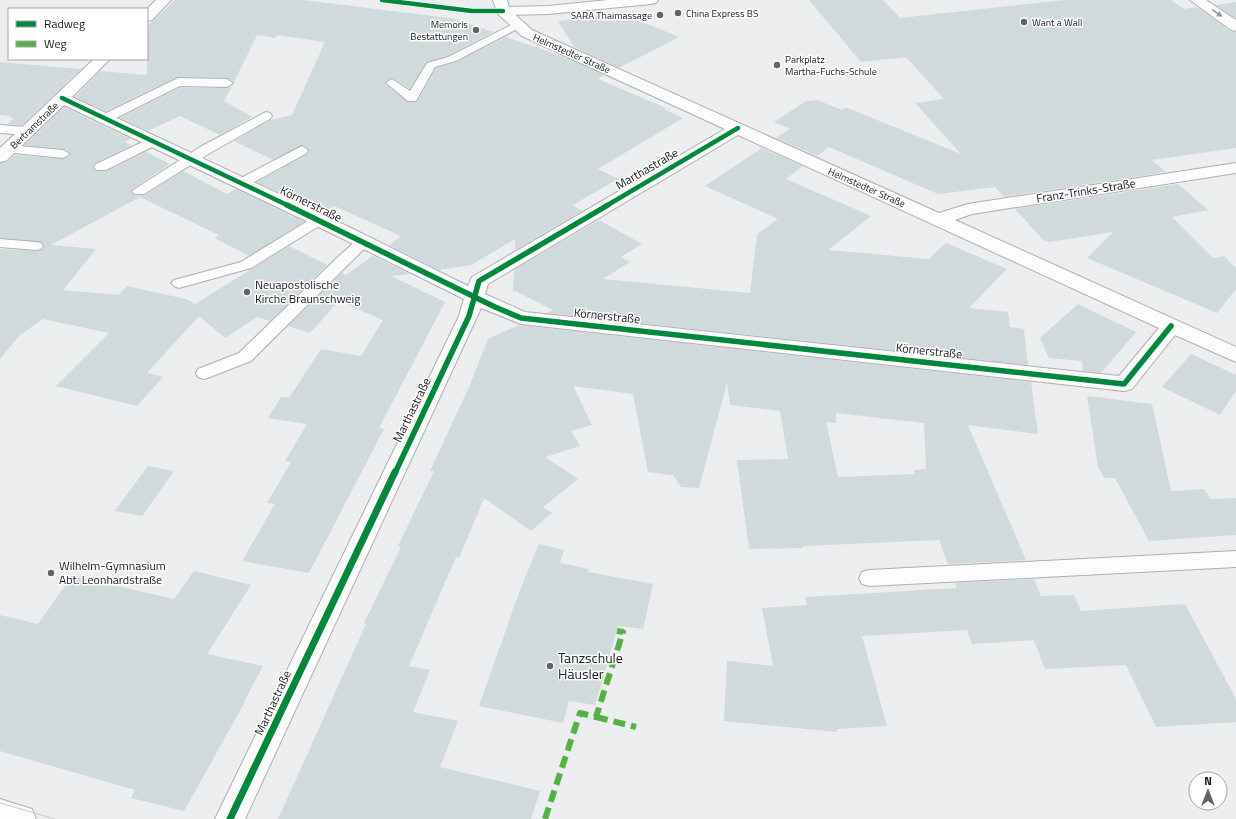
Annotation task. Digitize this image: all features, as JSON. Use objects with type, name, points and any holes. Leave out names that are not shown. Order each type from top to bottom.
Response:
[{"type":"street","points":[[148,15],[164,0]]},
{"type":"street","points":[[502,6],[548,10],[651,0]]},
{"type":"street","points":[[1197,0],[1236,26]]},
{"type":"street","name":"Helmstedter Straße","points":[[502,6],[517,25],[528,33],[1236,355]]},
{"type":"street","name":"Bertramstraße","points":[[4,153],[102,60]]},
{"type":"street","name":"Körnerstraße","points":[[62,98],[364,241],[475,297],[521,318],[1124,384],[1171,326]]},
{"type":"street","name":"Marthastraße","points":[[230,819],[469,316],[479,281],[738,128]]},
{"type":"street","name":"Franz-Trinks-Straße","points":[[938,220],[968,210],[1236,168]]},
{"type":"street","points":[[0,813],[21,819]]},
{"type":"lane","points":[[392,83],[412,98],[431,65],[452,60],[517,25]]},
{"type":"lane","points":[[106,118],[178,82],[227,83]]},
{"type":"lane","points":[[139,191],[192,159],[204,150],[266,116]]},
{"type":"lane","points":[[0,129],[27,131]]},
{"type":"lane","points":[[101,167],[153,141]]},
{"type":"lane","points":[[242,183],[302,150]]},
{"type":"lane","points":[[4,153],[63,154]]},
{"type":"lane","points":[[179,283],[246,264],[319,220]]},
{"type":"lane","points":[[204,373],[245,357],[364,241]]},
{"type":"lane","points":[[0,242],[36,246]]},
{"type":"lane","points":[[869,578],[1236,559]]},
{"type":"building","points":[[175,0],[303,0],[456,19],[493,32],[447,56],[427,62],[410,89],[393,78],[385,82],[385,84],[408,102],[417,102],[436,68],[457,62],[506,37],[565,57],[604,75],[598,79],[666,108],[664,109],[683,118],[598,169],[618,179],[573,205],[582,211],[515,250],[515,239],[471,265],[439,270],[389,245],[401,236],[334,206],[322,213],[257,182],[308,154],[309,150],[303,145],[273,160],[234,141],[271,120],[292,115],[325,42],[277,35],[275,38],[257,35],[234,82],[227,78],[177,77],[106,111],[75,97],[100,71],[147,75],[148,26]]},
{"type":"building","points":[[809,0],[883,0],[900,18],[1064,0],[1171,0],[1184,9],[1197,7],[1230,31],[1236,32],[1236,148],[1152,160],[1166,172],[1004,197],[995,187],[938,194],[829,147],[817,156],[776,138],[790,129],[774,122],[806,101],[817,100],[842,110],[845,107],[961,154],[915,103],[944,99],[906,57],[861,62]]},
{"type":"building","points":[[1236,2],[1236,18],[1216,5]]},
{"type":"building","points":[[623,14],[679,37],[619,68],[574,47],[558,21]]},
{"type":"building","points":[[0,62],[81,69],[22,125],[8,124],[14,118],[10,118],[11,116],[0,115]]},
{"type":"building","points":[[232,86],[224,101],[252,117],[220,135],[180,116],[148,131],[120,118],[180,88],[227,88]]},
{"type":"building","points":[[64,107],[131,139],[125,142],[132,145],[95,163],[93,166],[95,171],[107,171],[146,152],[170,164],[131,190],[134,196],[145,195],[183,171],[227,194],[236,189],[304,222],[249,256],[215,238],[219,235],[140,197],[51,245],[96,249],[63,290],[118,295],[127,286],[186,299],[195,304],[289,246],[327,265],[270,321],[257,317],[225,338],[199,316],[147,373],[163,377],[137,406],[56,386],[109,333],[43,319],[20,335],[0,359],[0,249],[36,251],[41,250],[44,247],[41,242],[0,238],[0,163],[7,162],[15,155],[63,159],[71,155],[71,153],[63,149],[25,145]]},
{"type":"building","points":[[762,148],[803,166],[786,179],[871,216],[828,250],[929,259],[946,243],[1007,269],[969,308],[1008,312],[1010,327],[1024,329],[1028,365],[547,313],[553,310],[513,290],[514,270],[599,220],[642,244],[621,257],[630,262],[603,279],[750,293],[757,234],[778,219],[705,186]]},
{"type":"building","points":[[1178,184],[1208,210],[1172,217],[1213,258],[1224,256],[1236,268],[1236,289],[1217,313],[1087,258],[1113,232],[1049,242],[1043,240],[1015,209]]},
{"type":"building","points":[[373,256],[410,274],[391,276],[445,302],[379,428],[384,429],[309,573],[242,561],[275,504],[267,503],[291,462],[285,461],[307,424],[268,418],[281,397],[289,398],[321,349],[361,356],[383,320],[339,301],[310,333],[288,326],[342,273],[346,275]]},
{"type":"building","points":[[1078,304],[1136,332],[1101,373],[1083,371],[1082,361],[1049,358],[1040,338]]},
{"type":"building","points":[[519,325],[1031,382],[1038,434],[968,425],[1026,560],[948,564],[939,540],[803,546],[803,548],[749,549],[737,460],[788,459],[780,411],[730,405],[727,383],[699,488],[681,487],[673,475],[648,472],[633,394],[573,386],[592,425],[571,431],[580,446],[545,457],[578,479],[543,507],[552,513],[531,531],[484,498],[459,558],[456,557],[409,666],[430,670],[413,712],[458,721],[440,767],[540,791],[531,819],[278,819],[366,624],[364,623],[401,547],[398,546],[434,471],[430,471],[469,387],[488,339]],"holes":[[[836,413],[924,423],[926,469],[914,470],[915,474],[838,477],[826,422],[836,423]]]},
{"type":"building","points":[[1191,354],[1236,375],[1236,391],[1220,415],[1162,387]]},
{"type":"building","points":[[1087,396],[1152,404],[1171,491],[1204,489],[1211,499],[1236,498],[1236,535],[1149,541],[1115,478],[1104,478],[1098,466]]},
{"type":"building","points":[[148,466],[174,471],[142,516],[115,511]]},
{"type":"building","name":"Tanzschule Häusler","points":[[539,544],[564,550],[560,563],[589,569],[588,572],[653,584],[643,629],[618,626],[595,705],[569,701],[563,723],[479,706],[520,590]]},
{"type":"building","points":[[194,571],[251,585],[207,654],[263,666],[245,702],[184,811],[131,798],[135,790],[0,751],[0,615],[38,624],[72,576],[174,599]]},
{"type":"building","points":[[1034,579],[1041,596],[1074,595],[1081,611],[1185,604],[1236,699],[1236,722],[1156,727],[1126,665],[1045,669],[1034,640],[972,644],[967,630],[862,636],[887,726],[837,729],[837,732],[724,721],[727,661],[773,666],[762,608],[807,605],[805,597],[957,588],[955,583]]},
{"type":"tram line","points":[[0,803],[55,819]]},
{"type":"marked path","points":[[545,819],[580,713],[596,717],[623,632],[617,631]]},
{"type":"marked path","points":[[596,717],[636,727]]},
{"type":"cycle path","points":[[382,0],[472,11],[503,11]]},
{"type":"cycle path","points":[[62,98],[340,230],[495,307],[521,318],[1124,384],[1171,326]]},
{"type":"cycle path","points":[[230,819],[469,316],[479,281],[738,128]]},
{"type":"place","name":"China Express BS","points":[[678,13]]},
{"type":"place","name":"SARA Thaimassage","points":[[660,15]]},
{"type":"place","name":"Want a Wall","points":[[1024,22]]},
{"type":"place","name":"Memoris Bestattungen","points":[[476,30]]},
{"type":"place","name":"Parkplatz Martha-Fuchs-Schule","points":[[777,65]]},
{"type":"place","name":"Neuapostolische Kirche Braunschweig","points":[[247,292]]},
{"type":"place","name":"Wilhelm-Gymnasium Abt. Leonhardstraße","points":[[51,573]]},
{"type":"place","name":"Tanzschule Häusler","points":[[550,666]]}]
